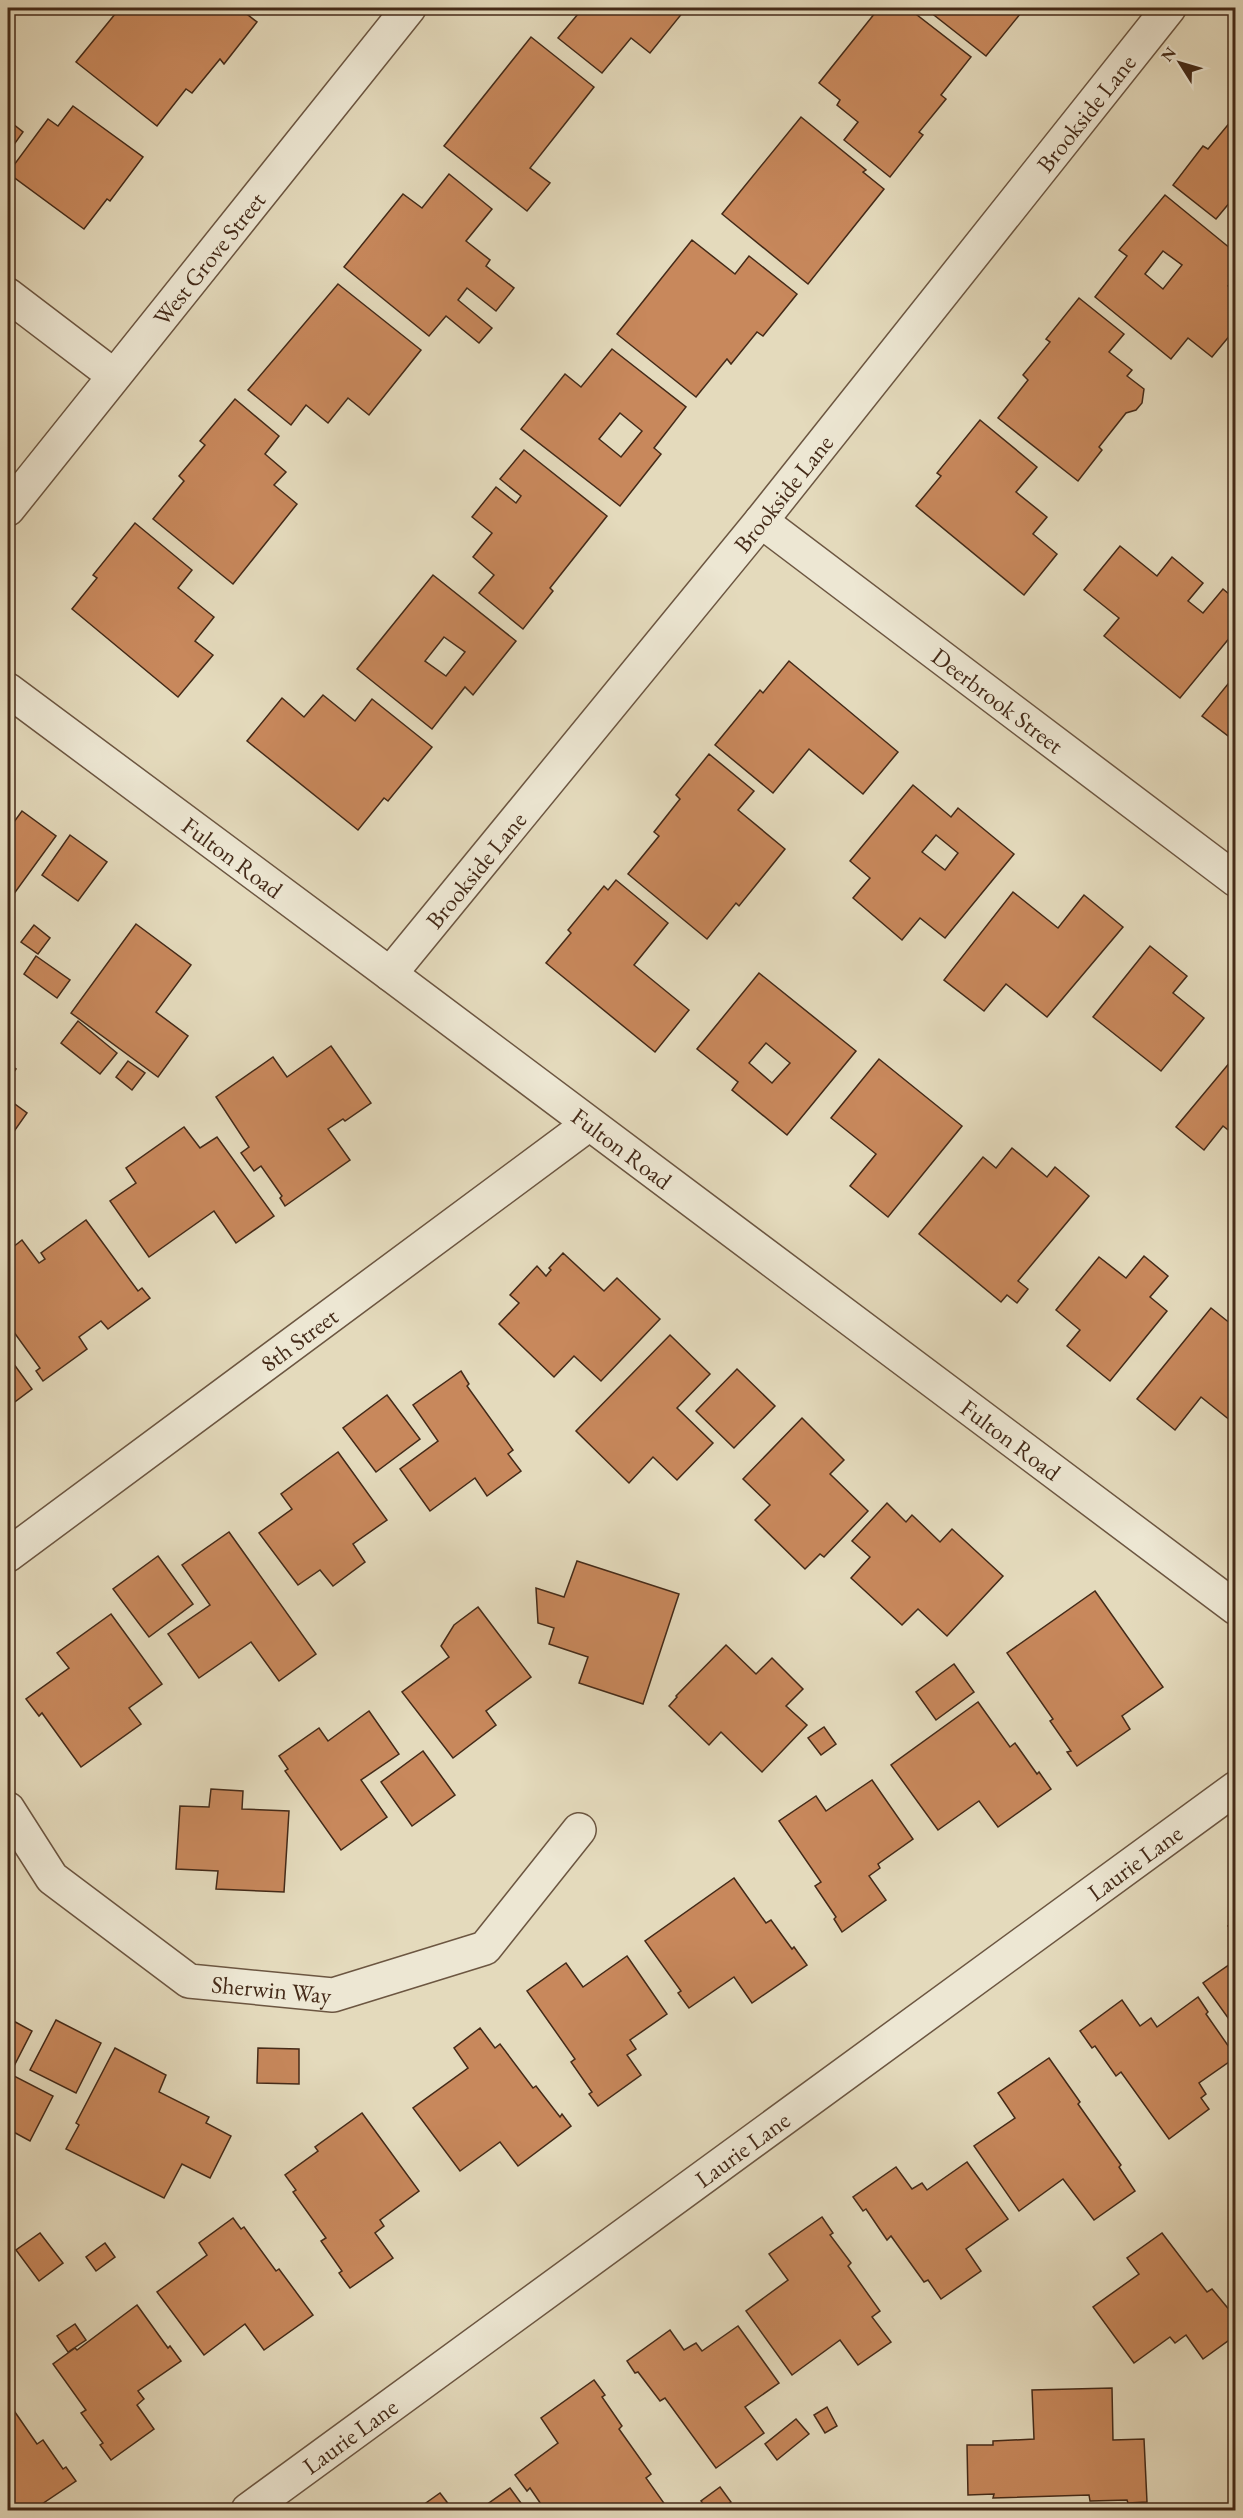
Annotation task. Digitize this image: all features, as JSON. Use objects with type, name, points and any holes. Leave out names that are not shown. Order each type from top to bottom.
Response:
[{"type":"street","name":"West Grove Street","points":[[8,508],[409,8]]},
{"type":"street","name":"Brookside Lane","points":[[390,974],[761,521],[1169,8]]},
{"type":"street","points":[[8,295],[113,375]]},
{"type":"street","name":"Deerbrook Street","points":[[761,521],[1236,880]]},
{"type":"street","name":"Fulton Road","points":[[8,690],[1236,1608]]},
{"type":"street","name":"8th Street","points":[[8,1555],[589,1125]]},
{"type":"street","name":"Laurie Lane","points":[[248,2511],[1236,1788]]},
{"type":"street","name":"Sherwin Way","points":[[8,1809],[52,1878],[189,1981],[333,1995],[485,1948],[579,1830]]},
{"type":"building","points":[[120,8],[239,8],[257,22],[224,64],[220,59],[192,93],[186,89],[157,126],[76,62]]},
{"type":"building","points":[[583,8],[680,8],[684,11],[650,53],[631,38],[602,73],[558,38]]},
{"type":"building","points":[[879,8],[908,8],[971,57],[941,95],[946,99],[919,132],[923,135],[890,177],[844,140],[858,122],[837,105],[840,100],[819,83]]},
{"type":"building","points":[[925,8],[1025,8],[986,56]]},
{"type":"building","points":[[531,37],[594,87],[530,168],[550,183],[527,211],[444,146]]},
{"type":"building","points":[[73,106],[143,157],[110,201],[107,199],[84,229],[8,173],[48,119],[58,126]]},
{"type":"building","points":[[1236,115],[1236,204],[1231,201],[1216,219],[1173,185],[1203,146],[1208,149]]},
{"type":"building","points":[[801,117],[866,170],[863,172],[884,189],[808,284],[722,214]]},
{"type":"building","points":[[8,120],[23,132],[8,153]]},
{"type":"building","points":[[449,174],[492,209],[466,241],[490,260],[486,266],[514,288],[496,311],[467,288],[458,300],[492,328],[479,343],[446,316],[429,336],[344,267],[403,194],[422,208]]},
{"type":"building","points":[[1165,195],[1236,253],[1236,277],[1228,286],[1236,292],[1236,328],[1212,357],[1188,338],[1171,359],[1095,297],[1127,256],[1119,250]],"holes":[[[1163,251],[1182,265],[1163,289],[1145,274]]]},
{"type":"building","points":[[692,240],[735,274],[749,256],[797,294],[763,336],[757,332],[731,364],[727,359],[696,397],[617,334]]},
{"type":"building","points":[[338,284],[421,350],[369,415],[348,398],[328,423],[306,405],[291,425],[248,390]]},
{"type":"building","points":[[1079,298],[1124,334],[1109,352],[1132,370],[1127,376],[1144,389],[1142,403],[1136,410],[1126,413],[1099,447],[1102,450],[1078,481],[998,418],[1028,380],[1023,375],[1050,342],[1046,339]]},
{"type":"building","points":[[612,349],[686,407],[654,448],[661,454],[620,506],[521,429],[565,374],[581,387]],"holes":[[[620,413],[642,431],[621,457],[599,439]]]},
{"type":"building","points":[[235,399],[279,436],[265,454],[286,472],[274,485],[297,504],[233,584],[153,519],[184,481],[179,476],[205,445],[200,441]]},
{"type":"building","points":[[980,420],[1037,467],[1016,492],[1047,517],[1033,534],[1057,554],[1024,595],[916,506],[941,476],[937,473]]},
{"type":"building","points":[[524,450],[607,516],[550,588],[553,591],[523,629],[479,593],[494,575],[473,557],[492,533],[472,517],[496,487],[516,503],[521,496],[500,479]]},
{"type":"building","points":[[135,523],[192,570],[178,588],[214,617],[195,641],[213,655],[178,697],[72,609],[97,578],[93,575]]},
{"type":"building","points":[[1120,546],[1157,576],[1172,557],[1203,583],[1188,601],[1203,613],[1223,589],[1236,600],[1236,630],[1180,698],[1104,636],[1119,618],[1084,590]]},
{"type":"building","points":[[433,575],[516,641],[473,695],[465,687],[432,729],[357,669]],"holes":[[[444,637],[465,652],[446,676],[425,661]]]},
{"type":"building","points":[[789,661],[898,752],[863,794],[809,749],[773,793],[715,745],[760,690],[763,693]]},
{"type":"building","points":[[1236,674],[1236,742],[1202,716]]},
{"type":"building","points":[[323,695],[355,721],[372,699],[432,747],[388,801],[384,798],[358,830],[247,741],[282,698],[304,717]]},
{"type":"building","points":[[709,754],[754,791],[738,810],[785,849],[739,906],[736,903],[707,939],[628,874],[659,836],[654,832],[680,799],[676,795]]},
{"type":"building","points":[[913,785],[951,817],[958,808],[1014,854],[945,938],[920,918],[902,940],[853,898],[870,878],[850,861]],"holes":[[[936,835],[958,853],[945,870],[922,852]]]},
{"type":"building","points":[[22,811],[56,836],[8,902],[8,817],[14,822]]},
{"type":"building","points":[[70,835],[107,862],[78,901],[42,875]]},
{"type":"building","points":[[616,880],[668,923],[634,965],[689,1010],[655,1052],[546,963],[571,933],[568,930],[604,886],[608,890]]},
{"type":"building","points":[[1013,892],[1058,928],[1084,895],[1123,927],[1047,1017],[1006,984],[984,1011],[944,980]]},
{"type":"building","points":[[136,924],[191,965],[156,1012],[188,1036],[158,1077],[71,1013]]},
{"type":"building","points":[[34,925],[50,938],[38,954],[21,942]]},
{"type":"building","points":[[1150,946],[1187,976],[1173,993],[1204,1018],[1161,1071],[1093,1017]]},
{"type":"building","points":[[36,956],[70,980],[57,998],[24,974]]},
{"type":"building","points":[[759,973],[856,1051],[787,1135],[732,1090],[738,1082],[697,1049]],"holes":[[[766,1043],[790,1063],[772,1083],[749,1063]]]},
{"type":"building","points":[[78,1021],[117,1053],[100,1074],[61,1043]]},
{"type":"building","points":[[331,1046],[371,1103],[345,1121],[343,1119],[328,1129],[350,1160],[285,1206],[280,1198],[282,1196],[261,1166],[254,1171],[241,1153],[249,1147],[216,1097],[273,1057],[287,1077]]},
{"type":"building","points":[[1236,1055],[1236,1136],[1223,1126],[1204,1150],[1176,1127]]},
{"type":"building","points":[[879,1059],[962,1126],[888,1217],[850,1186],[876,1154],[831,1118]]},
{"type":"building","points":[[128,1061],[145,1073],[132,1090],[116,1077]]},
{"type":"building","points":[[8,1063],[16,1069],[8,1081]]},
{"type":"building","points":[[8,1099],[27,1113],[8,1140]]},
{"type":"building","points":[[184,1127],[200,1148],[217,1137],[274,1216],[236,1243],[214,1211],[149,1257],[110,1201],[136,1183],[126,1168]]},
{"type":"building","points":[[1012,1148],[1047,1177],[1055,1167],[1089,1196],[1018,1281],[1028,1289],[1017,1303],[1007,1295],[1001,1302],[919,1234],[983,1157],[996,1168]]},
{"type":"building","points":[[86,1220],[138,1291],[142,1288],[150,1298],[108,1329],[101,1321],[79,1337],[87,1349],[43,1381],[36,1371],[40,1368],[8,1324],[8,1251],[22,1240],[39,1263],[45,1259],[41,1253]]},
{"type":"building","points":[[563,1253],[604,1291],[617,1278],[660,1319],[601,1381],[574,1356],[554,1377],[499,1324],[519,1303],[510,1295],[537,1266],[546,1276],[551,1270],[549,1268]]},
{"type":"building","points":[[1144,1256],[1168,1276],[1150,1297],[1167,1311],[1110,1381],[1067,1346],[1080,1330],[1056,1310],[1099,1257],[1126,1278]]},
{"type":"building","points":[[1211,1308],[1236,1328],[1236,1425],[1201,1397],[1175,1430],[1137,1399]]},
{"type":"building","points":[[670,1335],[710,1374],[677,1408],[713,1443],[677,1480],[653,1457],[629,1483],[576,1431]]},
{"type":"building","points":[[8,1356],[32,1389],[8,1407]]},
{"type":"building","points":[[737,1369],[775,1406],[734,1448],[696,1411]]},
{"type":"building","points":[[461,1371],[469,1384],[467,1386],[513,1450],[508,1454],[521,1471],[487,1496],[475,1478],[430,1511],[400,1469],[438,1441],[413,1405]]},
{"type":"building","points":[[387,1395],[420,1439],[376,1472],[343,1428]]},
{"type":"building","points":[[802,1418],[844,1460],[830,1474],[868,1511],[824,1557],[820,1554],[805,1569],[755,1520],[770,1505],[743,1479]]},
{"type":"building","points":[[338,1452],[387,1520],[353,1544],[365,1562],[333,1586],[320,1570],[298,1585],[259,1533],[292,1509],[281,1494]]},
{"type":"building","points":[[887,1503],[906,1522],[912,1515],[940,1542],[952,1529],[1003,1576],[947,1636],[918,1609],[902,1625],[851,1578],[870,1557],[852,1541]]},
{"type":"building","points":[[229,1532],[316,1654],[279,1681],[251,1642],[199,1678],[168,1634],[210,1605],[182,1565]]},
{"type":"building","points":[[158,1556],[193,1604],[149,1637],[113,1589]]},
{"type":"building","points":[[577,1561],[679,1594],[643,1704],[579,1683],[588,1657],[549,1644],[554,1628],[538,1623],[536,1588],[564,1597]]},
{"type":"building","points":[[1095,1591],[1163,1687],[1122,1716],[1130,1729],[1077,1766],[1067,1752],[1071,1751],[1050,1721],[1053,1719],[1007,1653]]},
{"type":"building","points":[[478,1607],[531,1677],[486,1711],[496,1725],[453,1758],[402,1692],[449,1657],[441,1646],[454,1625]]},
{"type":"building","points":[[111,1614],[162,1684],[129,1708],[141,1724],[81,1767],[42,1713],[39,1716],[26,1699],[69,1668],[57,1653]]},
{"type":"building","points":[[726,1645],[756,1674],[772,1658],[803,1689],[786,1706],[807,1725],[762,1772],[721,1732],[709,1745],[669,1706]]},
{"type":"building","points":[[954,1664],[974,1692],[936,1720],[916,1692]]},
{"type":"building","points":[[978,1702],[1010,1747],[1015,1743],[1051,1789],[998,1827],[979,1801],[938,1830],[891,1765]]},
{"type":"building","points":[[369,1711],[399,1754],[361,1780],[387,1817],[341,1850],[285,1771],[288,1769],[279,1756],[319,1728],[328,1741]]},
{"type":"building","points":[[824,1727],[836,1744],[821,1755],[808,1738]]},
{"type":"building","points":[[423,1751],[455,1795],[412,1826],[381,1782]]},
{"type":"building","points":[[872,1780],[913,1839],[878,1864],[880,1868],[869,1876],[886,1900],[842,1932],[834,1919],[836,1917],[815,1886],[821,1882],[779,1821],[816,1796],[826,1811]]},
{"type":"building","points":[[211,1789],[243,1791],[242,1809],[289,1811],[284,1892],[216,1889],[218,1871],[176,1869],[180,1806],[209,1807]]},
{"type":"building","points":[[734,1878],[766,1923],[771,1920],[807,1965],[752,2003],[734,1977],[689,2008],[678,1993],[681,1991],[645,1941]]},
{"type":"building","points":[[1236,1921],[1236,1937],[1228,1926]]},
{"type":"building","points":[[627,1956],[667,2014],[630,2040],[636,2049],[627,2055],[641,2075],[598,2106],[589,2094],[592,2092],[571,2062],[575,2059],[527,1991],[566,1963],[583,1987]]},
{"type":"building","points":[[1236,1960],[1236,2029],[1203,1983]]},
{"type":"building","points":[[1198,1997],[1208,2012],[1206,2014],[1236,2057],[1199,2083],[1206,2094],[1201,2098],[1209,2109],[1169,2139],[1121,2072],[1116,2076],[1095,2046],[1092,2048],[1080,2031],[1122,2000],[1140,2026],[1151,2018],[1157,2027]]},
{"type":"building","points":[[8,2018],[32,2031],[10,2074],[53,2096],[30,2141],[8,2129]]},
{"type":"building","points":[[56,2020],[101,2043],[76,2093],[30,2070]]},
{"type":"building","points":[[480,2028],[495,2048],[500,2044],[533,2088],[536,2086],[560,2117],[562,2114],[571,2126],[518,2166],[500,2142],[460,2171],[413,2108],[468,2068],[454,2048]]},
{"type":"building","points":[[115,2048],[166,2075],[159,2092],[209,2117],[206,2123],[231,2136],[210,2178],[182,2164],[164,2198],[66,2149],[79,2125],[76,2123]]},
{"type":"building","points":[[258,2048],[299,2049],[299,2084],[257,2083]]},
{"type":"building","points":[[1049,2058],[1121,2165],[1119,2167],[1135,2191],[1094,2220],[1063,2179],[1019,2211],[974,2146],[1015,2118],[998,2093]]},
{"type":"building","points":[[362,2113],[419,2191],[380,2220],[384,2226],[375,2233],[393,2258],[350,2288],[339,2273],[342,2271],[321,2241],[326,2238],[293,2192],[296,2190],[285,2175],[318,2151],[315,2147]]},
{"type":"building","points":[[967,2162],[1008,2219],[966,2249],[981,2271],[941,2299],[928,2280],[924,2282],[891,2236],[887,2240],[866,2209],[863,2211],[853,2197],[896,2167],[912,2189],[922,2183],[927,2190]]},
{"type":"building","points":[[822,2217],[833,2233],[830,2235],[851,2263],[848,2266],[880,2311],[872,2317],[891,2342],[858,2365],[840,2340],[792,2375],[746,2311],[788,2280],[769,2254]]},
{"type":"building","points":[[233,2218],[241,2229],[244,2227],[276,2271],[279,2269],[313,2315],[264,2350],[245,2324],[204,2355],[157,2292],[207,2255],[199,2243]]},
{"type":"building","points":[[40,2233],[63,2263],[39,2281],[16,2250]]},
{"type":"building","points":[[1162,2233],[1207,2292],[1212,2289],[1236,2318],[1236,2335],[1203,2359],[1186,2335],[1175,2343],[1170,2337],[1134,2363],[1093,2307],[1139,2274],[1127,2258]]},
{"type":"building","points":[[105,2243],[115,2257],[96,2271],[86,2257]]},
{"type":"building","points":[[137,2305],[168,2348],[170,2346],[181,2361],[138,2391],[144,2399],[137,2405],[154,2429],[111,2460],[100,2445],[103,2443],[81,2413],[86,2410],[53,2364],[75,2348],[77,2350]]},
{"type":"building","points":[[75,2324],[86,2340],[68,2352],[57,2336]]},
{"type":"building","points":[[738,2326],[779,2383],[745,2407],[764,2433],[716,2468],[665,2398],[660,2401],[627,2361],[670,2330],[684,2350],[696,2343],[702,2351]]},
{"type":"building","points":[[594,2380],[605,2395],[602,2397],[622,2426],[619,2429],[651,2474],[646,2478],[666,2506],[661,2510],[613,2510],[609,2504],[600,2510],[545,2510],[530,2488],[527,2491],[515,2475],[558,2443],[541,2418]]},
{"type":"building","points":[[1112,2388],[1113,2440],[1144,2439],[1147,2502],[1090,2501],[1089,2495],[993,2498],[994,2494],[968,2495],[967,2445],[993,2445],[993,2441],[1034,2439],[1032,2390]]},
{"type":"building","points":[[8,2402],[37,2444],[43,2440],[63,2469],[66,2467],[76,2481],[33,2510],[16,2510],[8,2498]]},
{"type":"building","points":[[827,2407],[837,2426],[825,2433],[814,2415]]},
{"type":"building","points":[[796,2419],[809,2434],[777,2460],[765,2444]]},
{"type":"building","points":[[720,2487],[731,2502],[720,2510],[708,2510],[701,2501]]},
{"type":"building","points":[[510,2488],[526,2510],[479,2510]]},
{"type":"building","points":[[440,2493],[453,2510],[416,2510]]}]
